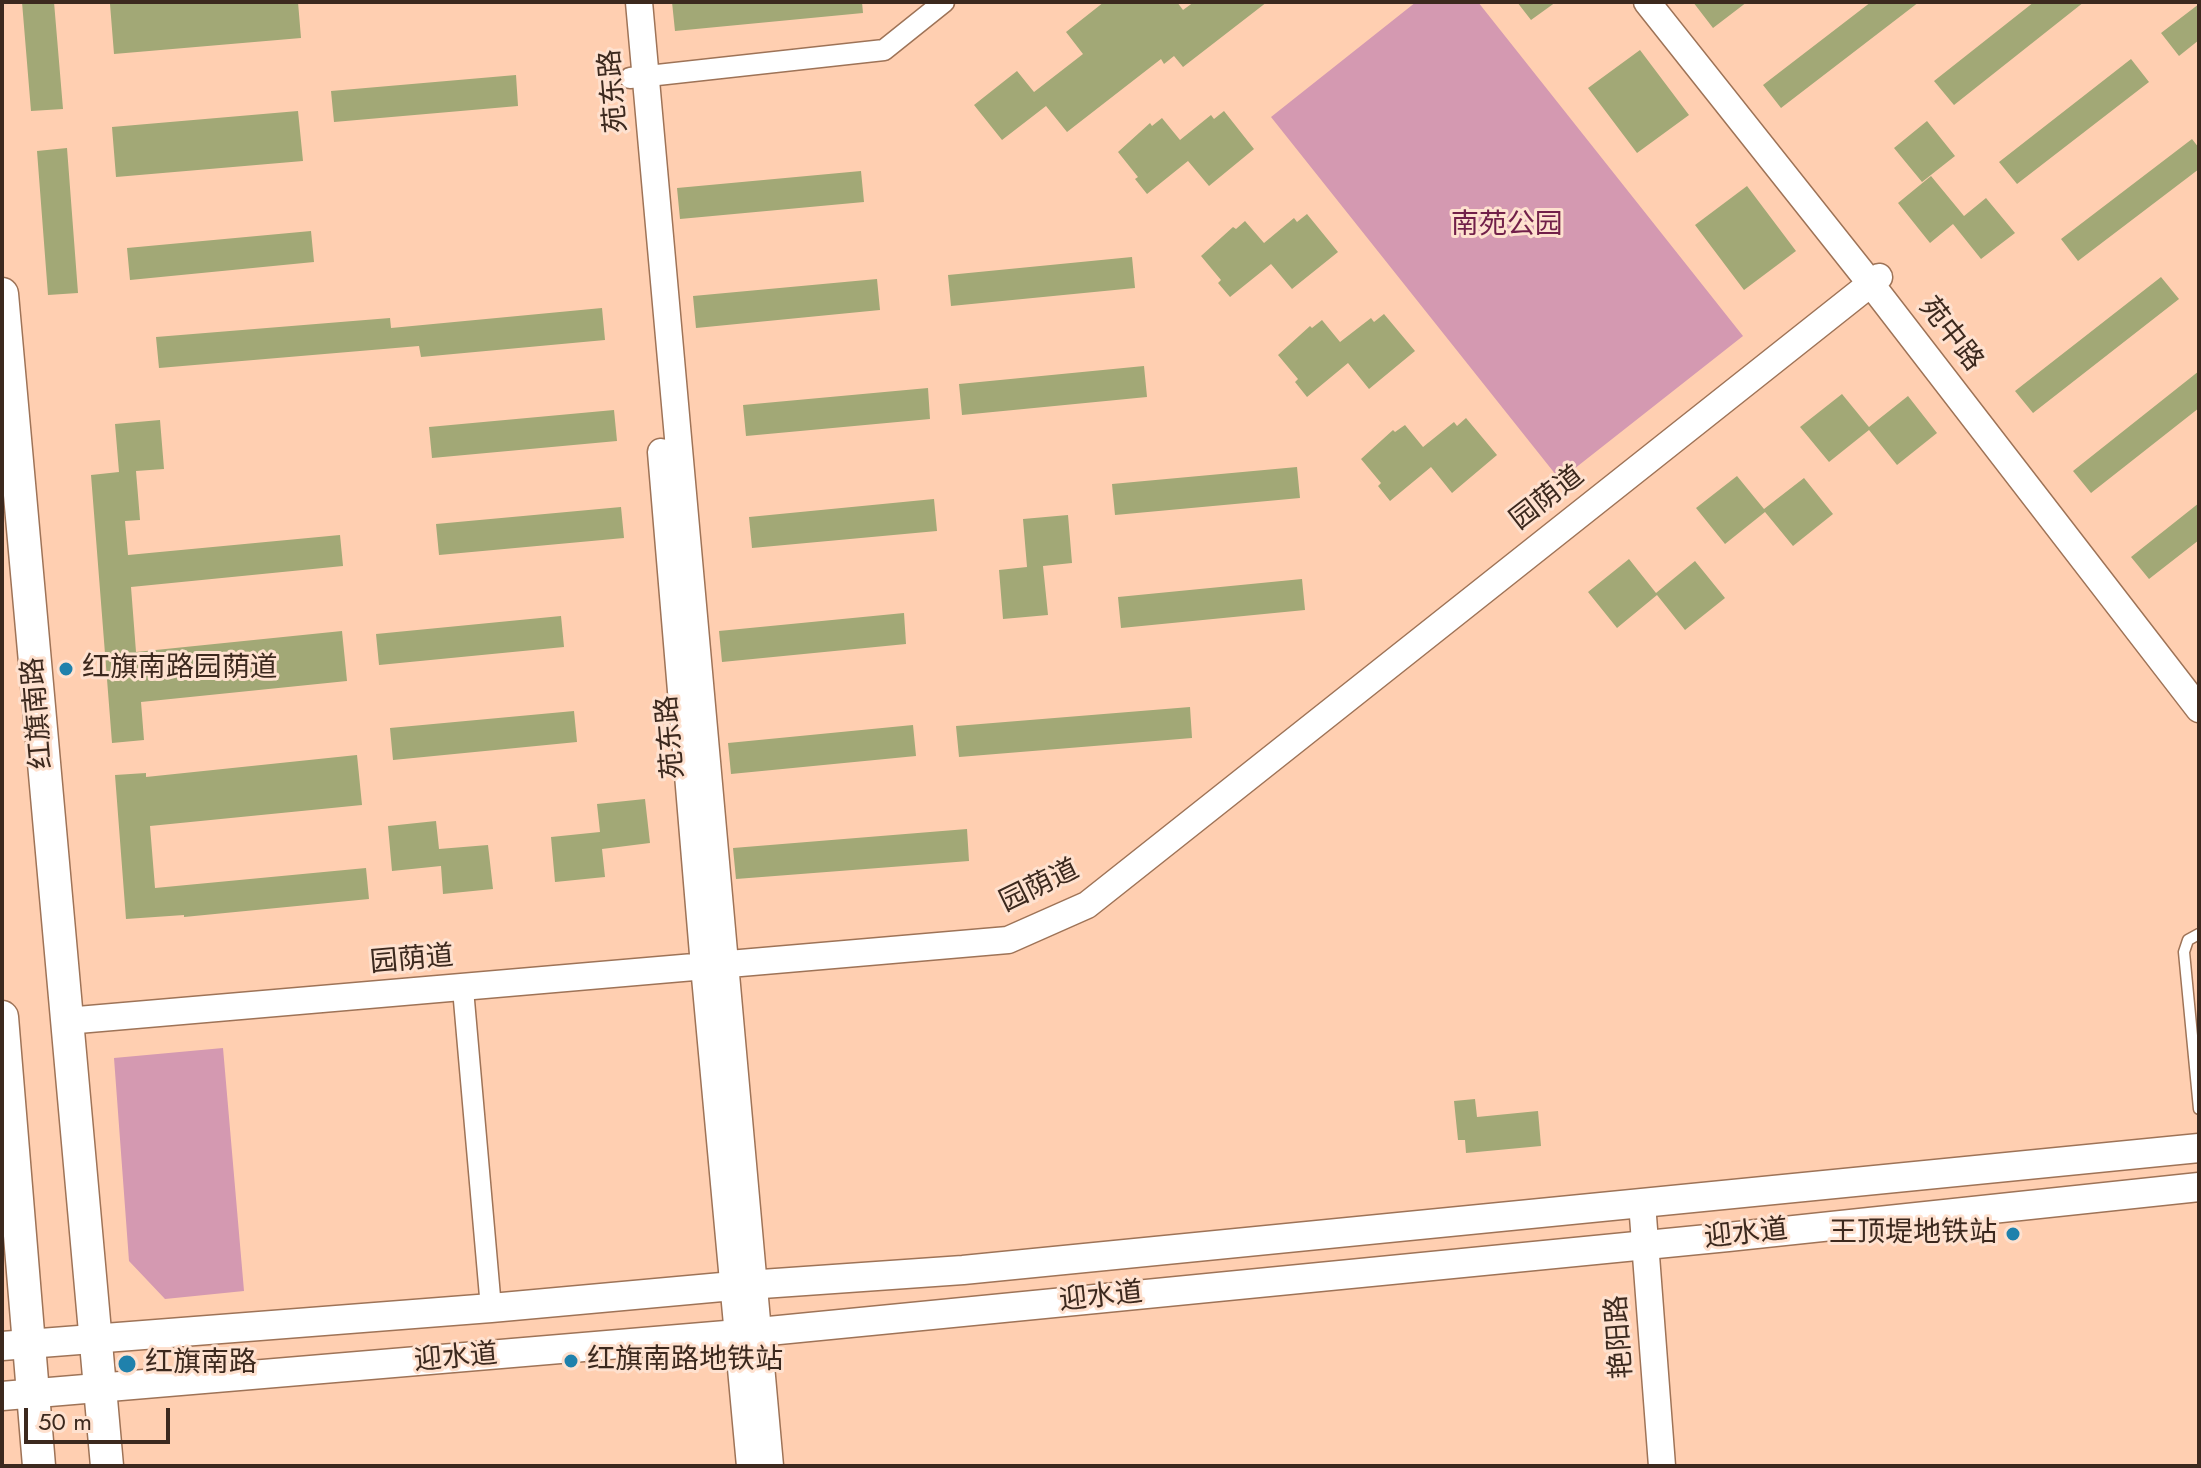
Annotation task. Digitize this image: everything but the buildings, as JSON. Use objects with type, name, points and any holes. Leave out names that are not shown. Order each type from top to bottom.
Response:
[{"type":"main road","name":"红旗南路","points":[[2,294],[107,1466]]},
{"type":"main road","points":[[2,1017],[17,1395],[39,1466]]},
{"type":"main road","name":"迎水道","points":[[15,1346],[743,1285],[963,1270],[2199,1148]]},
{"type":"main road","name":"迎水道","points":[[17,1395],[748,1333],[1647,1245],[2199,1187]]},
{"type":"street","name":"苑东路","points":[[623,2],[638,77]]},
{"type":"street","name":"苑东路","points":[[639,2],[638,77],[714,965],[748,1333],[770,1466]]},
{"type":"street","points":[[638,77],[884,50],[944,2]]},
{"type":"street","name":"苑中路","points":[[1647,2],[1875,280],[2199,694]]},
{"type":"street","name":"苑中路","points":[[1664,2],[2199,709]]},
{"type":"street","name":"园荫道","points":[[66,1021],[1008,940],[1087,905],[1875,280]]},
{"type":"street","points":[[463,989],[491,1308]]},
{"type":"street","name":"艳阳路","points":[[1642,1203],[1662,1466]]},
{"type":"street","name":"苑东路","points":[[748,1333],[750,1466]]},
{"type":"lane","points":[[2199,934],[2188,940],[2184,952],[2199,1109]]},
{"type":"green space","name":"南苑公园","points":[[1416,2],[1478,2],[1743,336],[1560,480],[1271,117]]},
{"type":"green space","points":[[223,1048],[244,1291],[165,1299],[129,1261],[114,1058]]},
{"type":"place","name":"红旗南路园荫道","points":[[66,669]]},
{"type":"place","name":"王顶堤地铁站","points":[[2013,1234]]},
{"type":"place","name":"红旗南路地铁站","points":[[571,1361]]},
{"type":"place","name":"红旗南路","points":[[127,1364]]}]
